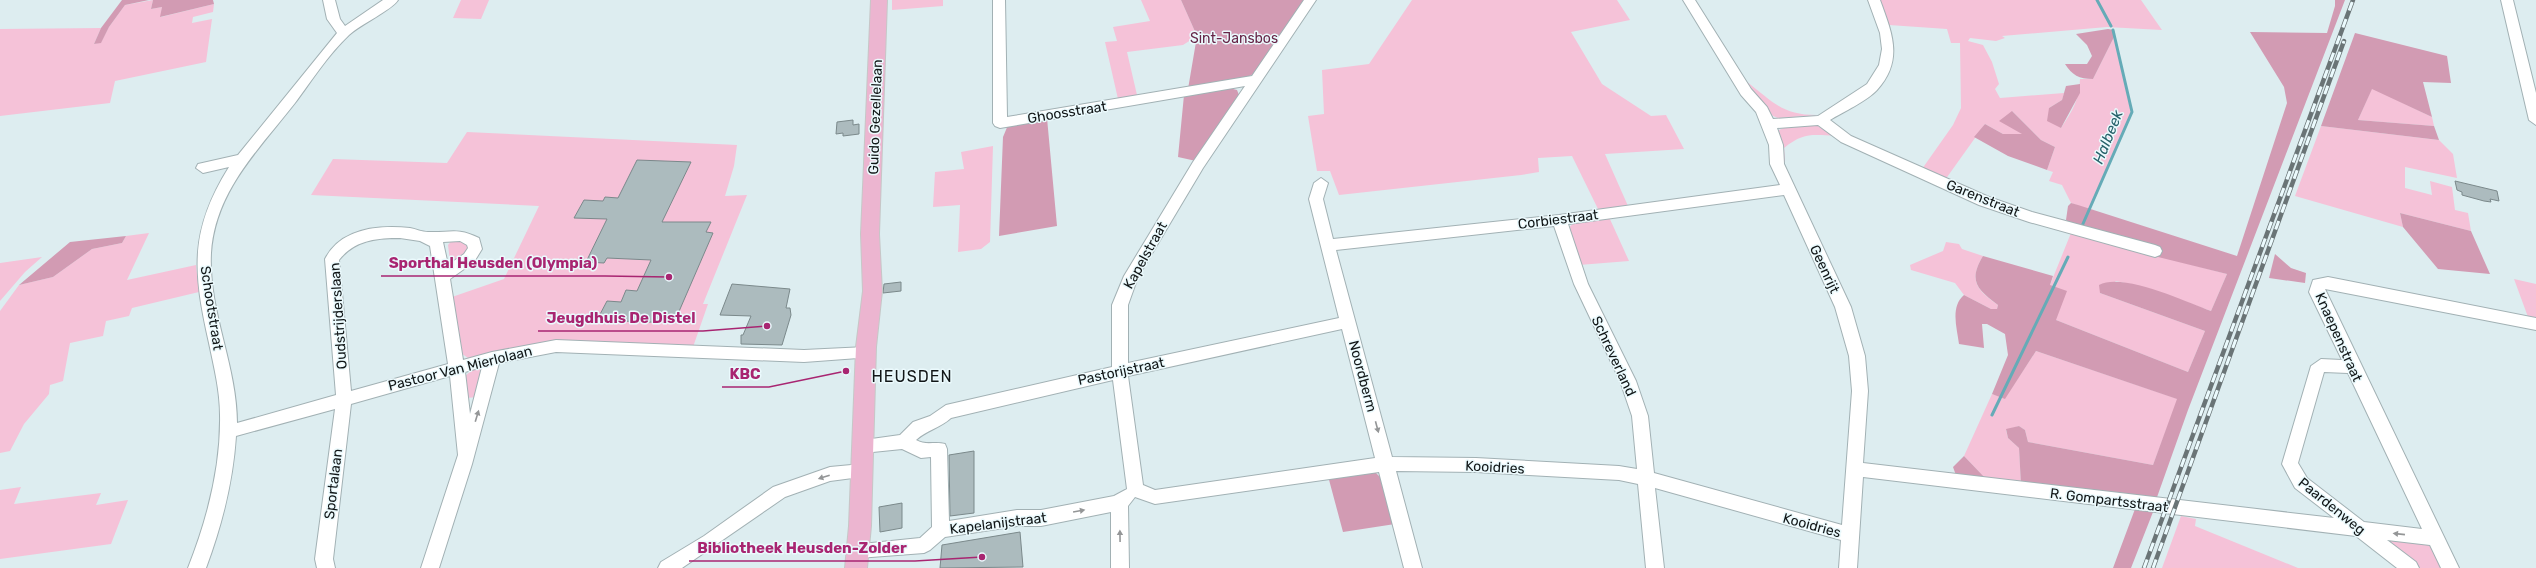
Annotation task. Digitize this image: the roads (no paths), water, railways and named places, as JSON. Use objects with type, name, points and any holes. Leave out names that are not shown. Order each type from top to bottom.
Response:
[{"type":"main road","name":"Guido Gezellelaan","points":[[857,559],[862,471],[866,350],[872,262],[870,234],[880,0]]},
{"type":"street","points":[[329,0],[333,22],[337,28],[345,32]]},
{"type":"street","name":"Schootstraat","points":[[198,568],[221,486],[228,432],[227,396],[204,278],[204,252],[213,212],[233,172],[243,158],[345,32],[392,0]]},
{"type":"street","name":"Ghoosstraat","points":[[998,0],[1000,123],[1255,80]]},
{"type":"street","name":"Kapelstraat","points":[[1135,489],[1120,372],[1120,305],[1131,276],[1198,165],[1310,0]]},
{"type":"street","name":"Geenrijt","points":[[1688,0],[1746,92],[1762,110],[1770,124],[1776,145],[1777,164],[1850,327],[1857,356],[1860,391],[1856,469],[1848,568]]},
{"type":"street","points":[[1770,124],[1821,120],[1872,87],[1885,65],[1888,49],[1886,33],[1874,0]]},
{"type":"street","points":[[2507,0],[2530,72],[2536,120]]},
{"type":"street","name":"Garenstraat","points":[[1821,120],[1846,139],[1984,200],[2029,217],[2155,251]]},
{"type":"street","points":[[233,172],[203,168],[243,158]]},
{"type":"street","name":"Noordberm","points":[[1321,184],[1316,199],[1327,245],[1413,568]]},
{"type":"street","name":"Corbiestraat","points":[[1327,245],[1559,220],[1788,189]]},
{"type":"street","name":"Schreverland","points":[[1559,220],[1581,284],[1628,381],[1640,416],[1655,568]]},
{"type":"street","name":"Oudstrijderslaan","points":[[344,400],[332,259],[339,249],[347,243],[369,233],[418,234],[429,237],[462,236],[474,242],[475,249],[469,258],[443,276]]},
{"type":"street","points":[[429,237],[437,244],[443,276],[457,368],[466,454]]},
{"type":"street","name":"Knaepenstraat","points":[[2450,568],[2434,538],[2316,292],[2318,284],[2328,283],[2536,324]]},
{"type":"street","name":"Pastorijstraat","points":[[904,442],[919,427],[936,421],[946,412],[1348,322]]},
{"type":"street","name":"Pastoor Van Mierlolaan","points":[[228,432],[492,358],[530,350],[572,346],[804,356],[866,350]]},
{"type":"street","points":[[430,568],[450,512],[484,395],[492,358]]},
{"type":"street","name":"Paardenweg","points":[[2351,367],[2321,365],[2317,370],[2290,464],[2300,483],[2363,530],[2410,568]]},
{"type":"street","name":"Sportalaan","points":[[326,568],[324,558],[344,400]]},
{"type":"street","points":[[863,446],[904,442],[921,451],[939,449],[941,530]]},
{"type":"street","name":"Kooidries","points":[[1135,489],[1155,497],[1385,464],[1476,465],[1611,472],[1647,478],[1672,487],[1850,535]]},
{"type":"street","name":"R. Gompartsstraat","points":[[1856,469],[2434,538]]},
{"type":"street","points":[[667,568],[710,542],[779,492],[830,474],[862,471]]},
{"type":"street","points":[[1120,568],[1119,503],[1135,489]]},
{"type":"street","name":"Kapelanijstraat","points":[[857,559],[924,545],[941,530],[1017,518],[1041,518],[1119,503]]},
{"type":"waterway","name":"Halbeek","points":[[2097,0],[2111,26]]},
{"type":"waterway","name":"Halbeek","points":[[2082,226],[2132,112],[2113,30]]},
{"type":"waterway","name":"Halbeek","points":[[1992,415],[2068,257]]},
{"type":"railway","points":[[2144,568],[2353,0]]},
{"type":"railway","points":[[2153,568],[2344,41]]},
{"type":"place","name":"Sporthal Heusden (Olympia)","points":[[669,277]]},
{"type":"place","name":"Jeugdhuis De Distel","points":[[767,326]]},
{"type":"place","name":"KBC","points":[[846,371]]},
{"type":"place","name":"Bibliotheek Heusden-Zolder","points":[[982,557]]},
{"type":"district","name":"HEUSDEN","points":[[912,376]]},
{"type":"park label","name":"Sint-Jansbos","points":[[1234,38]]}]
